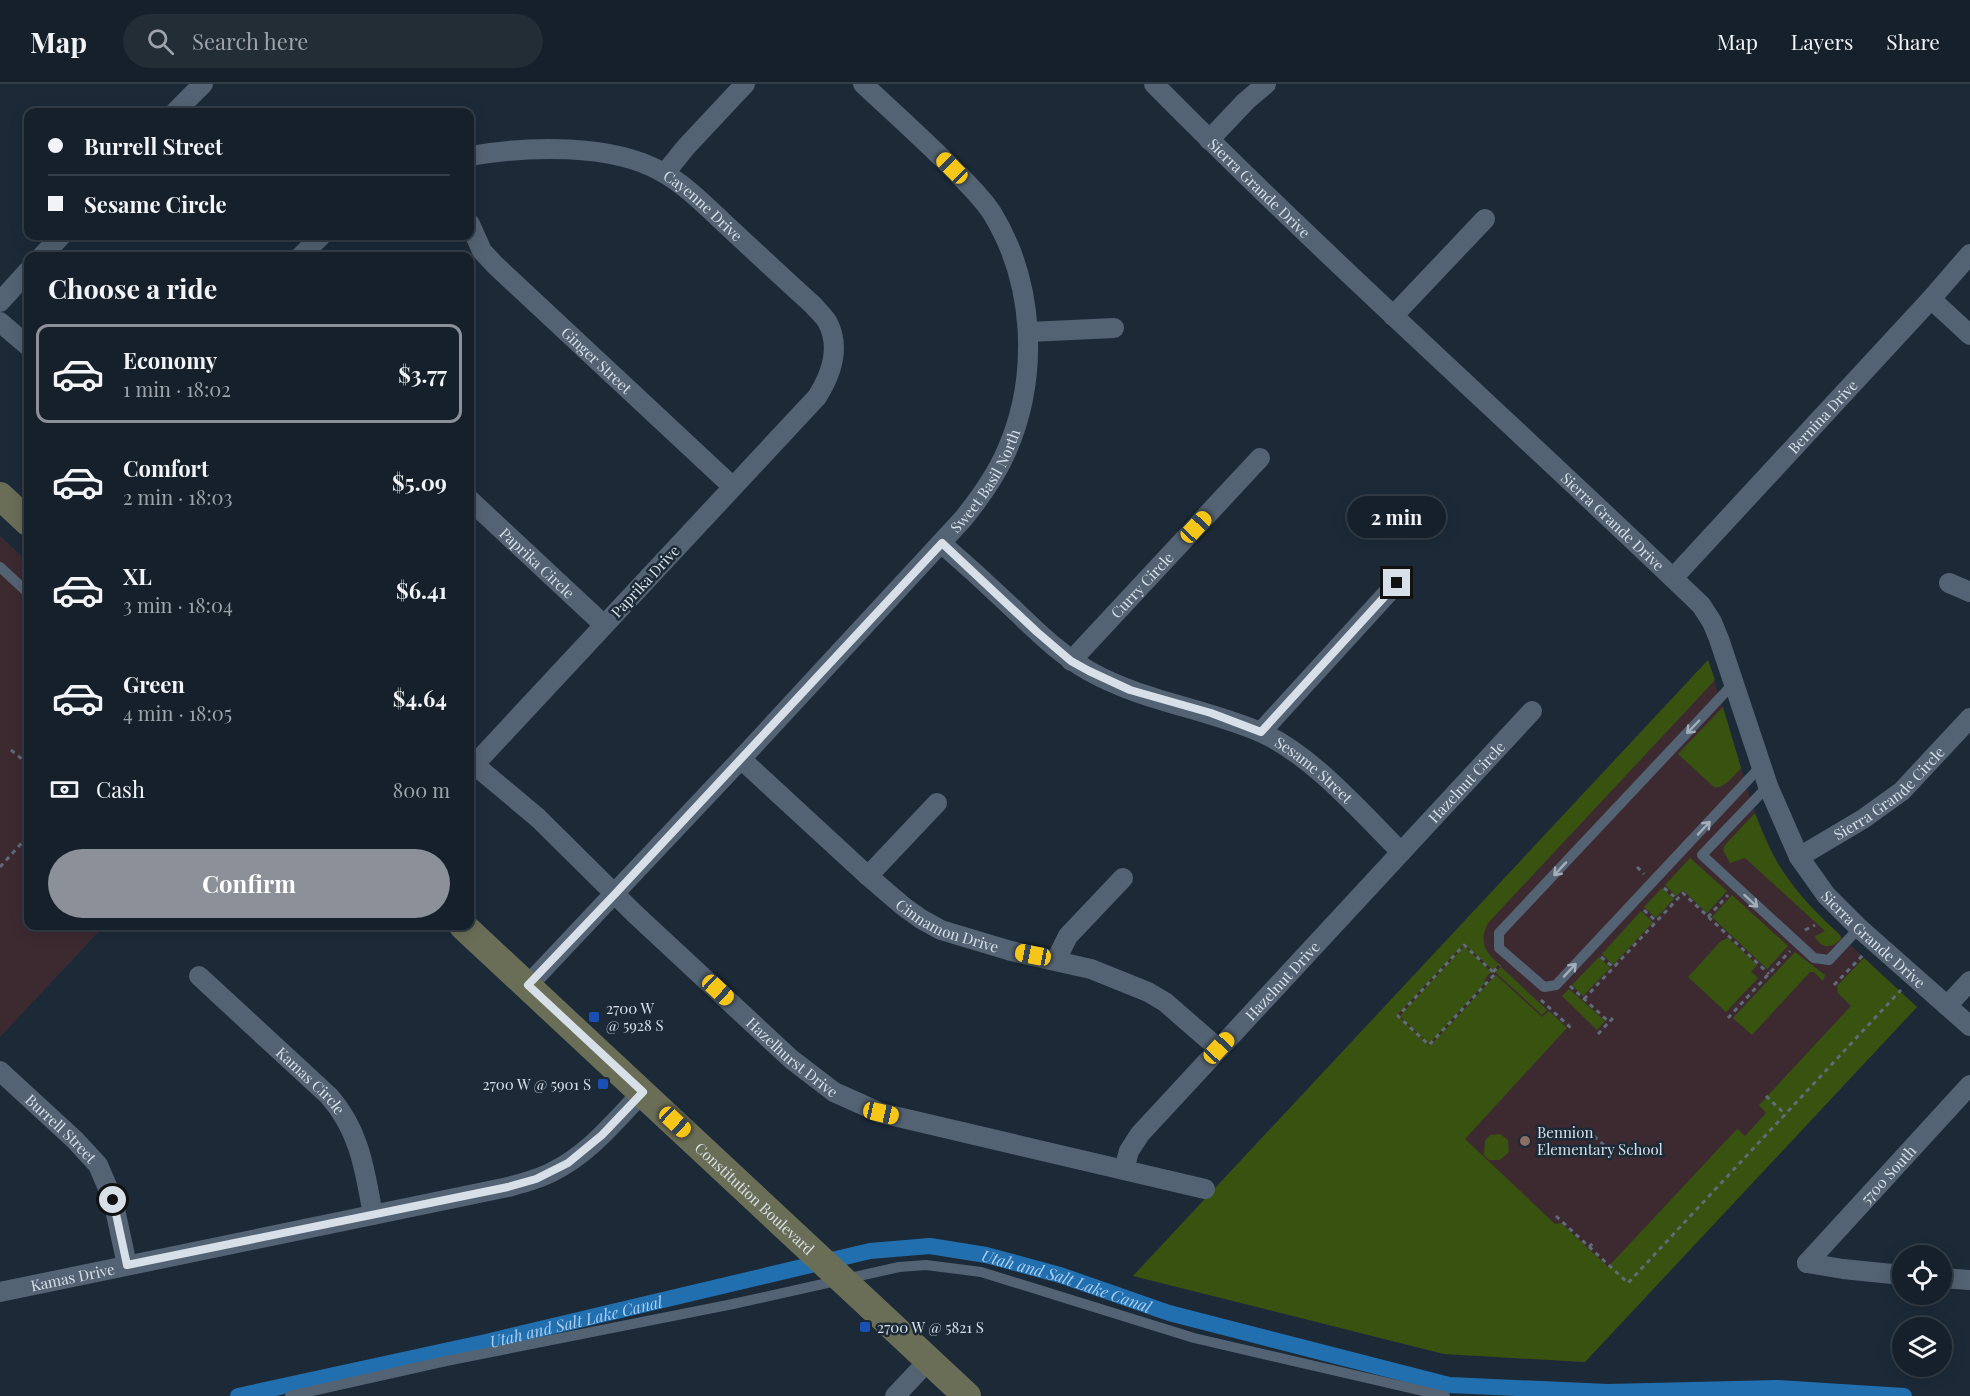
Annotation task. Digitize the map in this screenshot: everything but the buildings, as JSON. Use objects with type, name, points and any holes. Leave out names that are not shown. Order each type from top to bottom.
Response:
[{"type":"main road","points":[[0,496],[24,518]]},
{"type":"main road","name":"Constitution Boulevard","points":[[467,930],[968,1396]]},
{"type":"street","points":[[179,108],[203,84]]},
{"type":"street","points":[[665,173],[745,84]]},
{"type":"street","name":"Sweet Basil North","points":[[528,985],[942,543],[987,489],[1007,451],[1020,416],[1026,387],[1029,332],[1020,282],[1008,247],[991,213],[964,180],[863,84]]},
{"type":"street","name":"Sierra Grande Drive","points":[[1154,84],[1209,140],[1393,316],[1701,605],[1719,639],[1768,786],[1799,857],[1826,895],[1858,928],[1970,1026]]},
{"type":"street","points":[[1209,140],[1246,101],[1266,84]]},
{"type":"street","name":"Cayenne Drive","points":[[474,156],[555,150],[602,153],[634,160],[665,173],[728,226],[813,305],[828,322],[834,342],[834,362],[827,381],[817,397]]},
{"type":"street","points":[[1393,316],[1485,219]]},
{"type":"street","name":"Ginger Street","points":[[474,233],[482,251],[495,265],[733,487]]},
{"type":"street","points":[[46,252],[57,240]]},
{"type":"street","points":[[305,252],[317,240]]},
{"type":"street","name":"Bernina Drive","points":[[1673,578],[1970,254]]},
{"type":"street","points":[[0,302],[24,275]]},
{"type":"street","points":[[1931,299],[1970,335]]},
{"type":"street","points":[[0,322],[24,343]]},
{"type":"street","points":[[1029,332],[1114,328]]},
{"type":"street","name":"Paprika Drive","points":[[474,761],[817,397]]},
{"type":"street","name":"Curry Circle","points":[[1071,661],[1260,458]]},
{"type":"street","name":"Paprika Circle","points":[[474,504],[604,625]]},
{"type":"street","name":"Sesame Street","points":[[942,543],[1071,661],[1107,681],[1130,690],[1211,713],[1261,732],[1297,754],[1320,773],[1401,852]]},
{"type":"street","points":[[1261,732],[1397,583]]},
{"type":"street","points":[[1949,583],[1970,592]]},
{"type":"street","name":"Hazelnut Circle","points":[[1401,852],[1532,711]]},
{"type":"street","name":"Sierra Grande Circle","points":[[1799,857],[1863,819],[1902,791],[1970,718]]},
{"type":"street","name":"Cinnamon Drive","points":[[741,759],[868,876],[921,920],[941,930],[1011,951],[1056,960],[1110,976],[1148,992],[1174,1010],[1219,1048]]},
{"type":"street","name":"Hazelhurst Drive","points":[[474,765],[538,818],[615,894],[791,1059],[834,1092],[881,1113],[1205,1189]]},
{"type":"street","points":[[868,876],[937,803]]},
{"type":"street","name":"Hazelnut Drive","points":[[1124,1169],[1130,1151],[1140,1134],[1401,852]]},
{"type":"street","points":[[1056,960],[1068,936],[1123,878]]},
{"type":"street","name":"Kamas Circle","points":[[199,976],[342,1111],[360,1150],[373,1215]]},
{"type":"street","points":[[1947,1006],[1970,981]]},
{"type":"street","name":"Burrell Street","points":[[0,1071],[98,1166],[113,1200],[127,1265]]},
{"type":"street","name":"5700 South","points":[[1892,1274],[1807,1263],[1970,1085]]},
{"type":"street","name":"Kamas Drive","points":[[0,1292],[508,1187],[552,1172],[586,1150],[643,1092]]},
{"type":"street","points":[[1952,1279],[1970,1280]]},
{"type":"street","points":[[895,1396],[929,1360]]},
{"type":"lane","points":[[0,567],[24,589]]},
{"type":"lane","points":[[1733,684],[1499,933],[1499,948],[1544,987],[1556,984],[1761,766]]},
{"type":"lane","points":[[1768,786],[1702,855],[1814,958],[1829,960],[1858,928]]},
{"type":"lane","points":[[290,1396],[446,1361],[899,1267],[926,1264],[981,1272],[1194,1338],[1251,1349],[1445,1396]]},
{"type":"path","points":[[11,750],[24,761]]},
{"type":"path","points":[[0,867],[24,840]]},
{"type":"path","points":[[1637,867],[1644,874]]},
{"type":"path","points":[[1661,885],[1677,899]]},
{"type":"path","points":[[1707,917],[1731,892]]},
{"type":"path","points":[[1584,999],[1683,893],[1769,974]]},
{"type":"path","points":[[1641,907],[1656,921]]},
{"type":"path","points":[[1805,930],[1815,925]]},
{"type":"path","points":[[1493,972],[1464,945],[1398,1016],[1429,1045],[1495,974],[1493,972],[1502,963]]},
{"type":"path","points":[[1728,1018],[1793,947]]},
{"type":"path","points":[[1598,953],[1613,967]]},
{"type":"path","points":[[1834,986],[1863,955]]},
{"type":"path","points":[[1569,985],[1609,1022]]},
{"type":"path","points":[[1556,1216],[1628,1283],[1901,990]]},
{"type":"path","points":[[1541,1000],[1571,1028]]},
{"type":"path","points":[[1598,1034],[1616,1015]]},
{"type":"path","points":[[1766,1096],[1786,1114]]},
{"type":"path","points":[[1594,1136],[1610,1150],[1612,1148]]},
{"type":"path","points":[[1589,1247],[1593,1243]]},
{"type":"shaded area","points":[[0,536],[24,558],[24,930],[100,930],[0,1037]]},
{"type":"shaded area","name":"Bennion Elementary School","points":[[1708,660],[1755,813],[1776,862],[1810,907],[1917,1007],[1585,1362],[1444,1354],[1133,1276]]},
{"type":"green space","points":[[1708,660],[1715,680],[1488,923],[1485,929],[1484,945],[1499,964],[1493,970],[1464,944],[1397,1015],[1430,1046],[1496,975],[1542,1017],[1549,1011],[1567,1028],[1465,1139],[1555,1224],[1561,1223],[1608,1267],[1737,1129],[1745,1136],[1766,1113],[1759,1105],[1851,1006],[1838,993],[1837,986],[1864,958],[1917,1007],[1585,1362],[1444,1354],[1133,1276]]},
{"type":"green space","points":[[1723,707],[1741,768],[1726,784],[1714,787],[1678,754]]},
{"type":"green space","points":[[1755,813],[1771,850],[1789,880],[1811,907],[1840,935],[1841,939],[1834,944],[1827,946],[1820,944],[1815,936],[1825,931],[1745,858],[1730,863],[1723,850],[1725,845]]},
{"type":"green space","points":[[1690,858],[1727,891],[1707,913],[1683,890],[1676,896],[1665,885]]},
{"type":"green space","points":[[1662,888],[1674,899],[1656,918],[1644,907]]},
{"type":"green space","points":[[1732,895],[1788,946],[1767,969],[1712,917]]},
{"type":"green space","points":[[1641,911],[1653,922],[1613,965],[1602,954]]},
{"type":"green space","points":[[1728,938],[1757,965],[1751,972],[1758,978],[1726,1012],[1688,977],[1721,941]]},
{"type":"green space","points":[[1464,946],[1491,972],[1484,980],[1486,982],[1429,1044],[1400,1016]]},
{"type":"green space","points":[[1795,952],[1825,975],[1823,981],[1814,972],[1810,972],[1752,1035],[1733,1018]]},
{"type":"green space","points":[[1599,957],[1610,968],[1583,996],[1572,985]]},
{"type":"green space","points":[[1501,967],[1547,1010],[1542,1015],[1495,972]]},
{"type":"green space","points":[[1569,989],[1605,1021],[1597,1030],[1562,996]]},
{"type":"green space","points":[[1500,1134],[1508,1140],[1509,1152],[1500,1160],[1489,1160],[1484,1155],[1485,1141],[1490,1135]]},
{"type":"waterway","name":"Utah and Salt Lake Canal","points":[[238,1396],[486,1342],[870,1251],[930,1246],[986,1255],[1060,1275],[1169,1313],[1449,1385],[1608,1392],[1777,1388],[1904,1396]]},
{"type":"place","name":"2700 W @ 5928 S","points":[[594,1017]]},
{"type":"place","name":"2700 W @ 5901 S","points":[[603,1084]]},
{"type":"place","name":"Bennion Elementary School","points":[[1525,1141]]},
{"type":"place","name":"2700 W @ 5821 S","points":[[865,1327]]},
{"type":"route","points":[[113,1200],[127,1265],[508,1187],[552,1172],[586,1150],[643,1092],[528,985],[942,543],[1071,661],[1107,681],[1130,690],[1211,713],[1261,732],[1397,583]]}]
